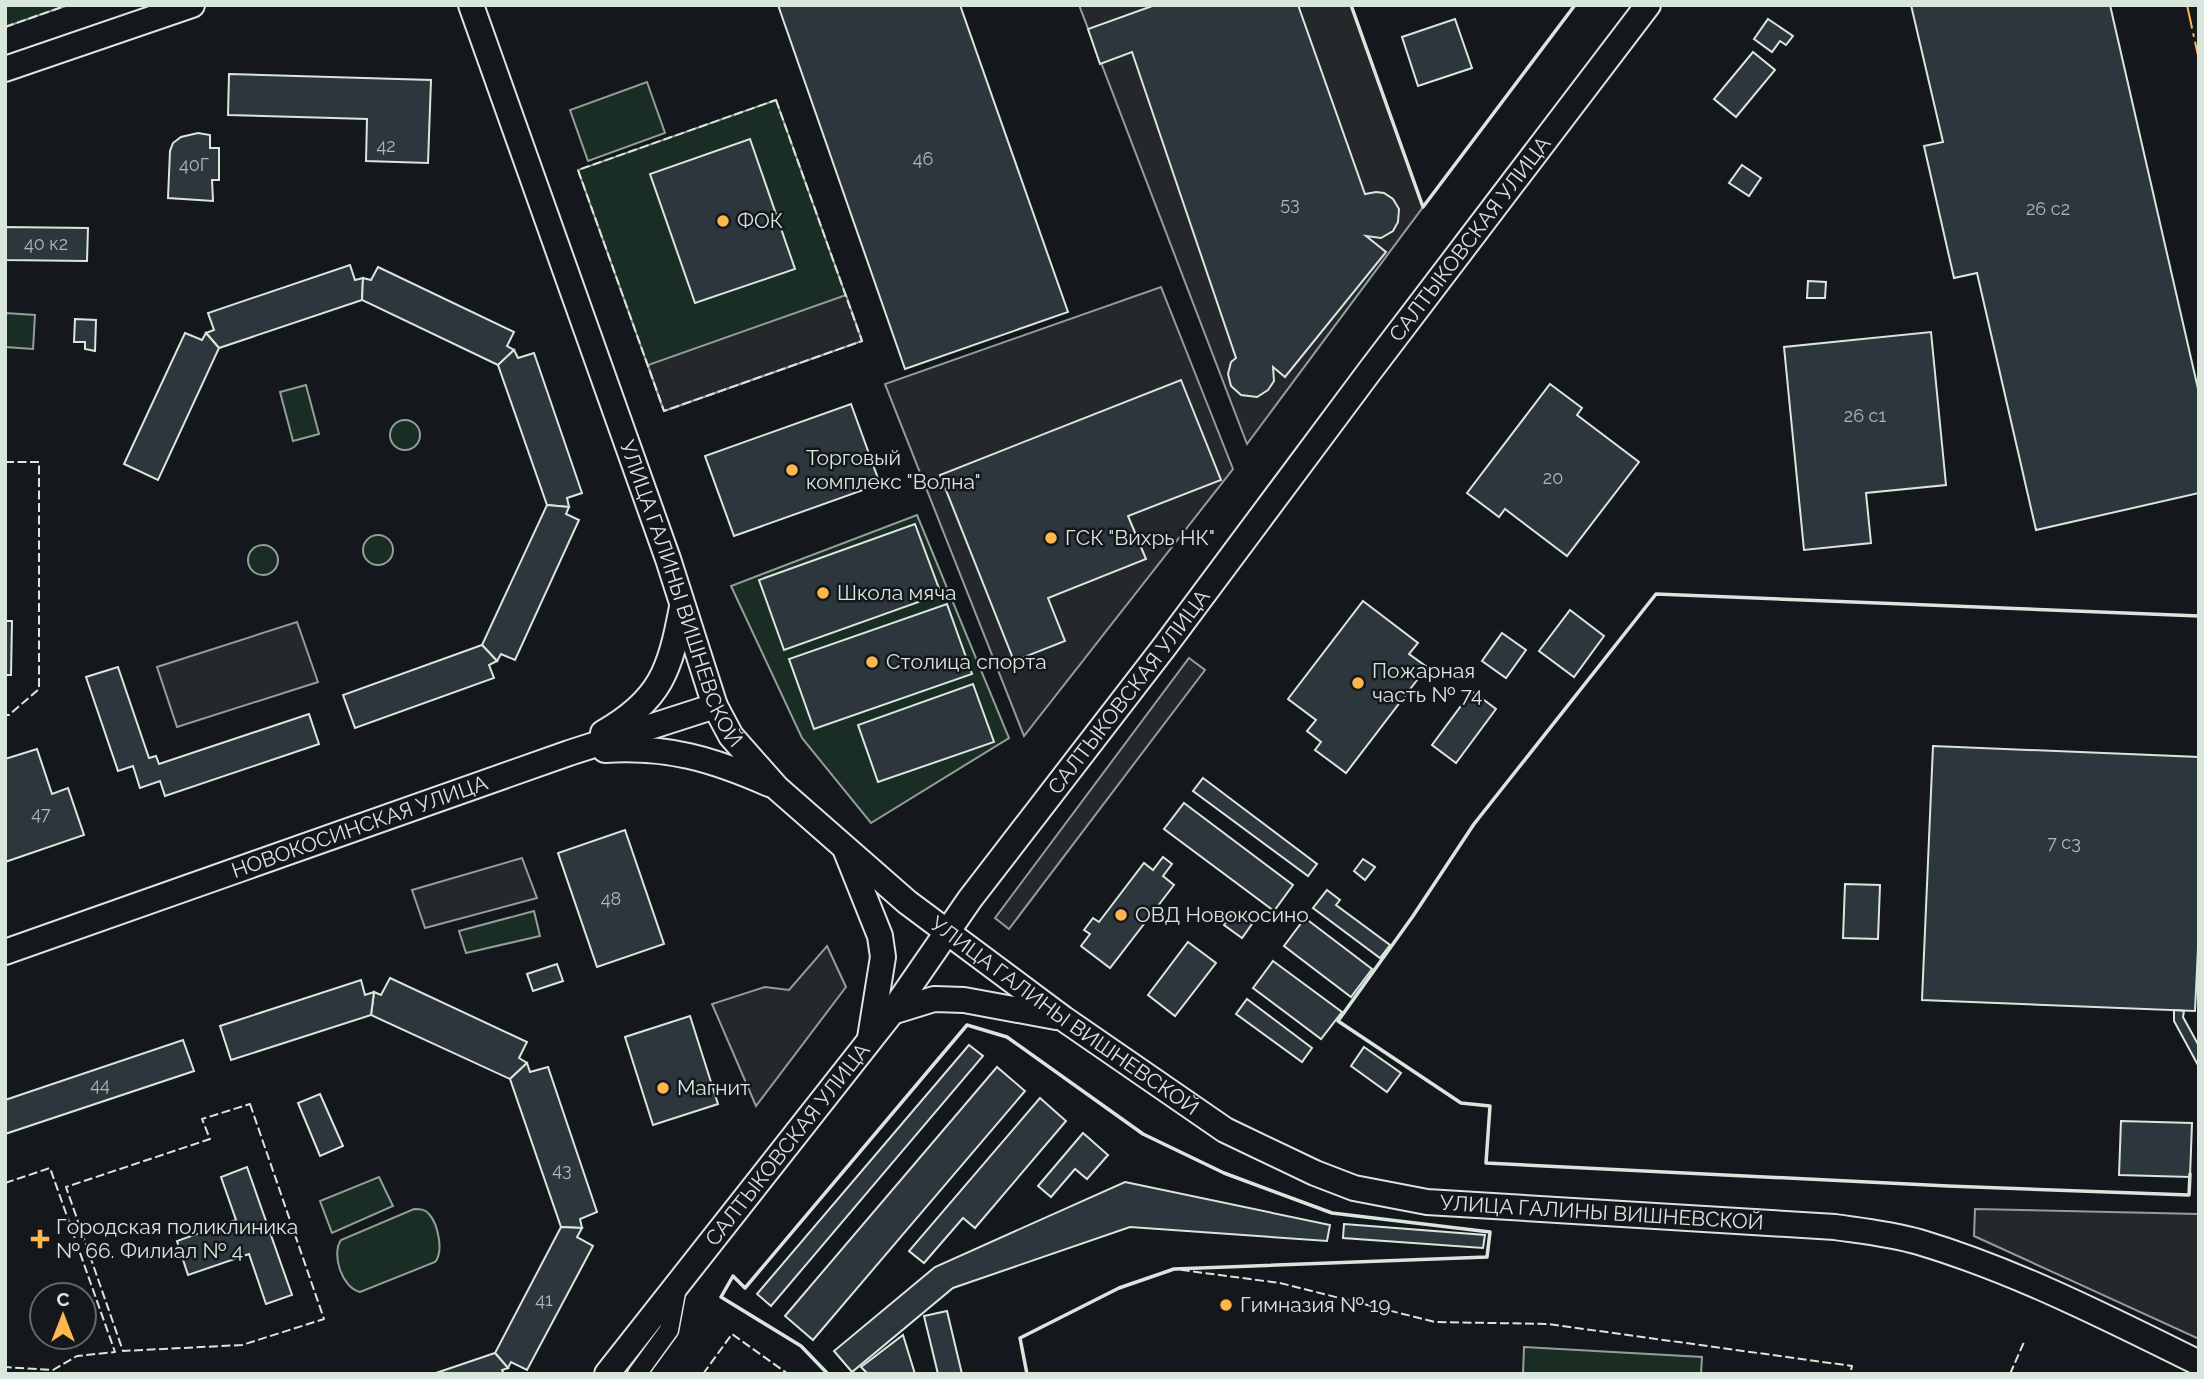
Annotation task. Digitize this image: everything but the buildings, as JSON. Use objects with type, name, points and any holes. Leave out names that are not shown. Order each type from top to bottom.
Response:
[{"type":"street","points":[[5,69],[192,5]]},
{"type":"street","name":"УЛИЦА ГАЛИНЫ ВИШНЕВСКОЙ","points":[[471,5],[682,604],[715,706],[731,736],[777,788],[906,902],[1064,1019],[1225,1130],[1315,1173],[1354,1188],[1427,1202],[1835,1227],[1874,1232],[1938,1249],[2055,1293],[2199,1363]]},
{"type":"street","name":"САЛТЫКОВСКАЯ УЛИЦА","points":[[607,1374],[892,1012],[989,873],[1164,646],[1648,5]]},
{"type":"street","points":[[569,753],[621,723],[644,705],[655,690],[668,663],[682,604]]},
{"type":"street","name":"НОВОКОСИНСКАЯ УЛИЦА","points":[[5,952],[569,753],[715,706]]},
{"type":"street","points":[[569,753],[632,749],[663,751],[726,765],[777,788]]},
{"type":"street","points":[[845,847],[880,936],[880,978],[869,1042]]},
{"type":"street","points":[[892,1012],[934,999],[964,1000],[1064,1019]]},
{"type":"street","points":[[637,1374],[669,1330],[678,1284]]},
{"type":"green space","points":[[5,5],[68,5],[5,27]]},
{"type":"green space","points":[[647,82],[665,133],[588,161],[570,110]]},
{"type":"green space","points":[[776,100],[862,341],[664,411],[578,170]]},
{"type":"green space","points":[[5,313],[35,315],[33,349],[5,347]]},
{"type":"green space","points":[[306,385],[319,434],[293,441],[280,392]]},
{"type":"green space","points":[[405,420],[416,424],[420,435],[416,446],[405,450],[394,446],[390,435],[394,424]]},
{"type":"green space","name":"Столица спорта","points":[[917,515],[1009,738],[871,823],[802,738],[731,586]]},
{"type":"green space","points":[[378,535],[389,539],[393,550],[389,561],[378,565],[367,561],[363,550],[367,539]]},
{"type":"green space","points":[[263,545],[274,549],[278,560],[274,571],[263,575],[252,571],[248,560],[252,549]]},
{"type":"green space","points":[[534,911],[540,936],[466,953],[459,931]]},
{"type":"green space","points":[[379,1177],[393,1206],[332,1233],[320,1201]]},
{"type":"green space","points":[[414,1209],[426,1211],[435,1224],[439,1252],[435,1262],[360,1292],[354,1289],[340,1270],[337,1253],[341,1240]]},
{"type":"green space","points":[[1524,1347],[1702,1357],[1701,1374],[1523,1374]]},
{"type":"shaded area","points":[[1079,5],[1351,5],[1423,207],[1247,444]]},
{"type":"shaded area","points":[[1161,287],[1233,469],[1024,736],[885,384]]},
{"type":"shaded area","points":[[846,295],[862,341],[664,411],[648,365]]},
{"type":"shaded area","points":[[297,622],[318,682],[177,727],[157,667]]},
{"type":"shaded area","points":[[1189,658],[1205,670],[1009,929],[995,918]]},
{"type":"shaded area","points":[[522,858],[537,898],[425,928],[412,890]]},
{"type":"shaded area","points":[[827,946],[846,987],[756,1106],[712,1004],[765,987],[789,990]]},
{"type":"shaded area","points":[[1975,1209],[2199,1214],[2199,1339],[1974,1236]]},
{"type":"fence","points":[[5,27],[68,5]]},
{"type":"fence","points":[[776,100],[862,341],[664,411],[578,170],[776,100]]},
{"type":"fence","points":[[5,462],[39,462],[39,689],[9,715],[5,715]]},
{"type":"fence","points":[[250,1104],[324,1319],[242,1345],[123,1351],[66,1187],[210,1139],[202,1119],[250,1104]]},
{"type":"fence","points":[[5,1183],[50,1168],[115,1352],[77,1356],[53,1370],[5,1367]]},
{"type":"fence","points":[[1027,1374],[1020,1338],[1119,1288],[1174,1269],[1280,1283],[1435,1322],[1548,1324],[1852,1366],[1850,1374]]},
{"type":"fence","points":[[703,1374],[732,1334],[788,1374]]},
{"type":"fence","points":[[2010,1374],[2024,1342]]},
{"type":"wall","points":[[1351,5],[1423,207],[1575,5]]},
{"type":"wall","points":[[2190,1174],[2189,1195],[1486,1163],[1490,1106],[1461,1103],[1338,1021],[1474,824],[1656,594],[2199,616]]},
{"type":"wall","points":[[828,1374],[801,1346],[721,1297],[733,1276],[745,1288],[967,1025],[1007,1037],[1143,1134],[1224,1173],[1332,1213],[1490,1232],[1487,1257],[1174,1269],[1119,1288],[1020,1338],[1027,1374]]},
{"type":"power","points":[[2187,5],[2199,60]]},
{"type":"place","name":"ФОК","points":[[723,221]]},
{"type":"place","name":"Торговый комплекс \"Волна\"","points":[[792,470]]},
{"type":"place","name":"ГСК \"Вихрь НК\"","points":[[1051,538]]},
{"type":"place","name":"Школа мяча","points":[[823,593]]},
{"type":"place","name":"Столица спорта","points":[[872,662]]},
{"type":"place","name":"Пожарная часть № 74","points":[[1358,683]]},
{"type":"place","name":"ОВД Новокосино","points":[[1121,915]]},
{"type":"place","name":"Магнит","points":[[663,1088]]},
{"type":"place","name":"Городская поликлиника № 66. Филиал № 4","points":[[40,1239]]},
{"type":"place","name":"Гимназия № 19","points":[[1226,1305]]}]
